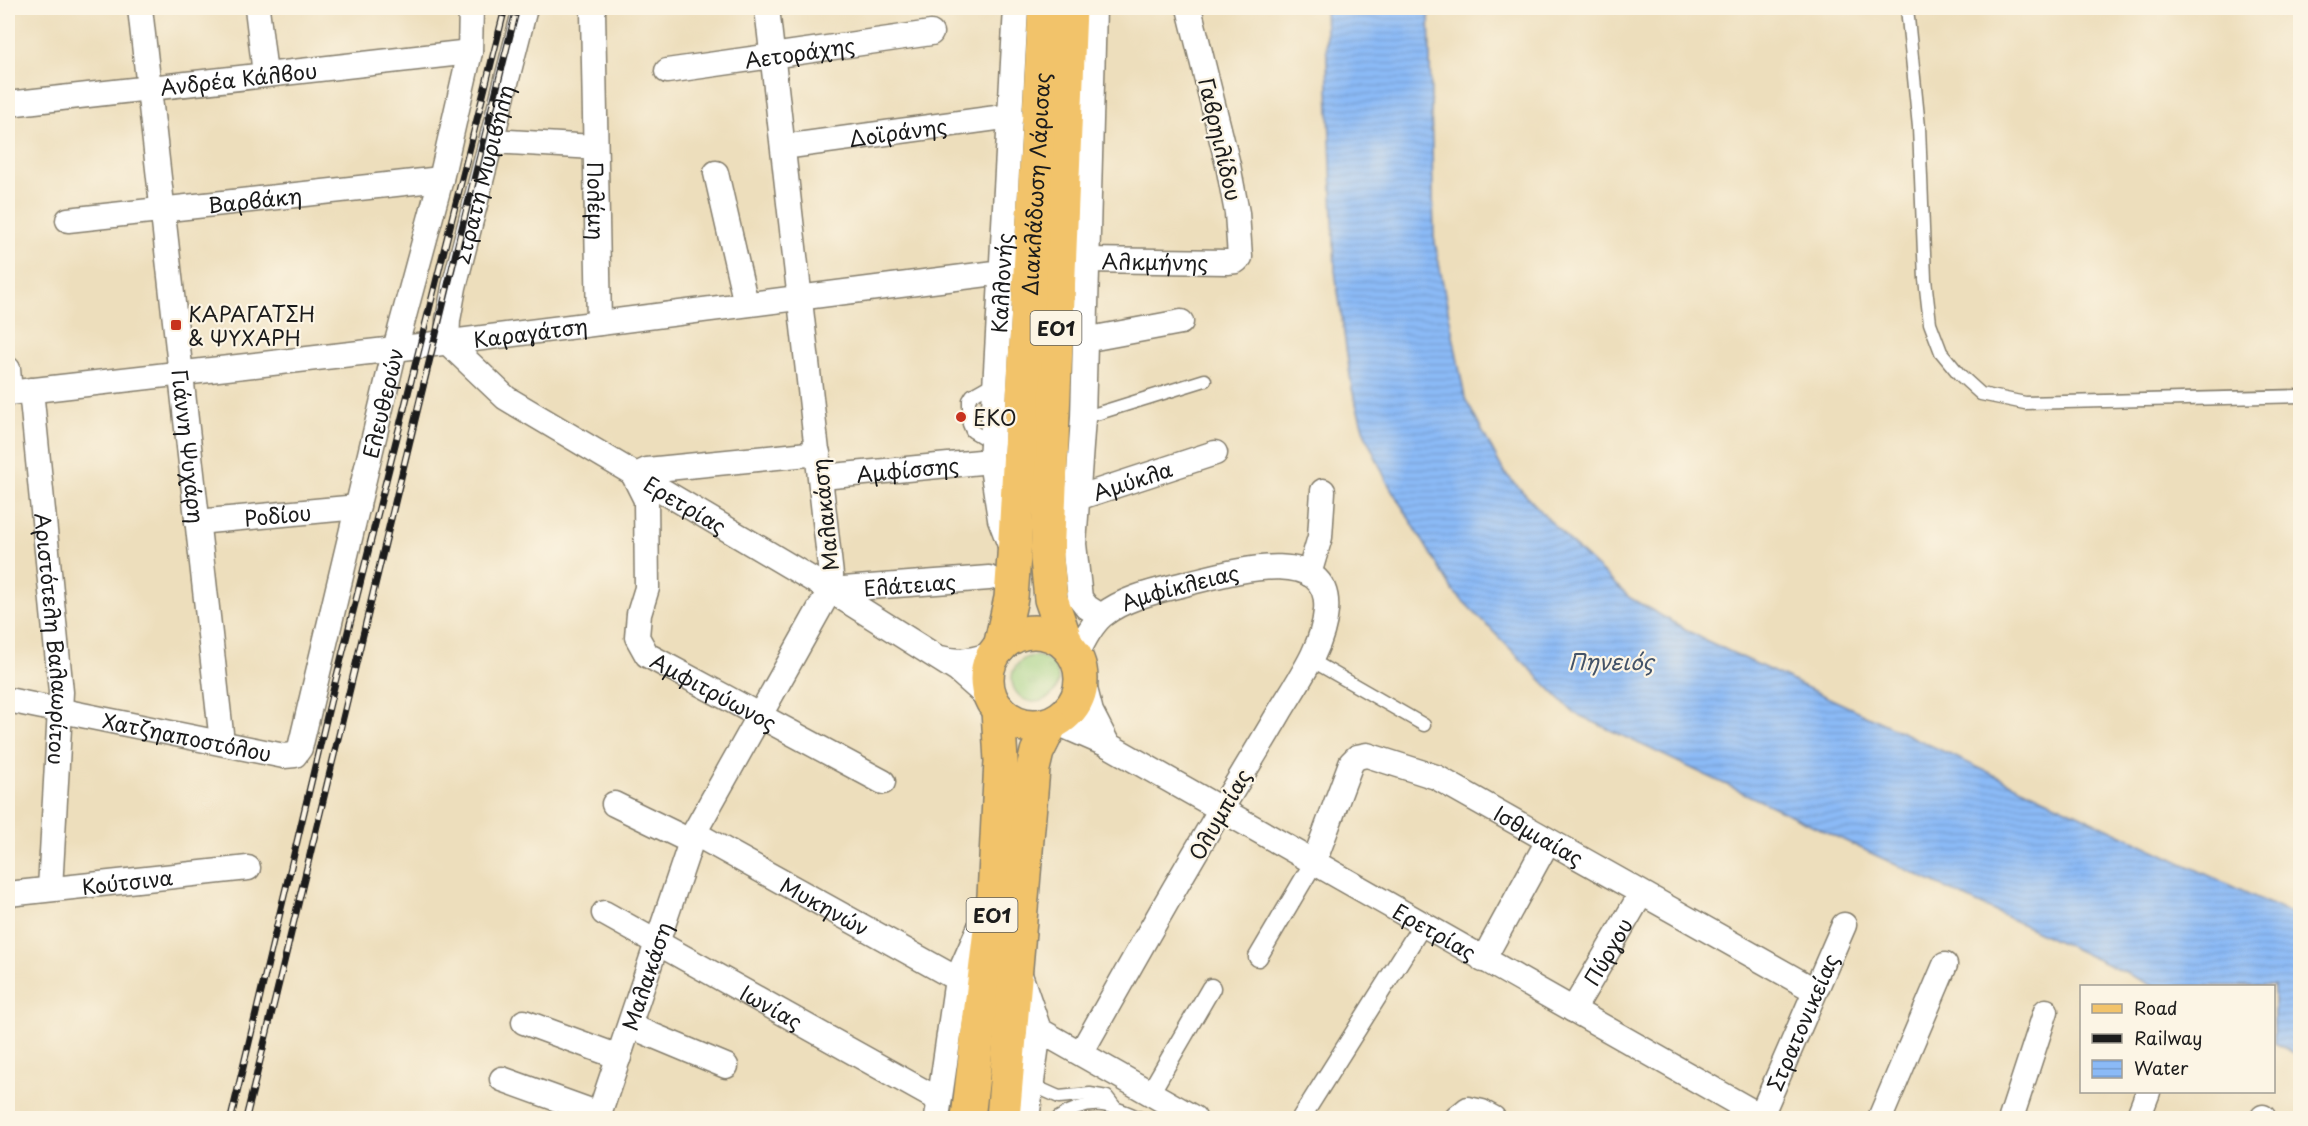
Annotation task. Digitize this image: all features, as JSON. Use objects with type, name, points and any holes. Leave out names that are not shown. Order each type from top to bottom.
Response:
[{"type":"main road","name":"Διακλάδωση Λάρισας","points":[[997,650],[1011,598],[1045,8]]},
{"type":"main road","name":"Διακλάδωση Λάρισας","points":[[1070,8],[1067,78],[1062,503],[1050,591],[1056,618],[1075,659]]},
{"type":"main road","points":[[997,650],[1011,637],[1025,632],[1041,632],[1055,636],[1075,659]]},
{"type":"main road","name":"ΕΟ1","points":[[968,1119],[994,896],[1001,761],[995,705],[987,676],[997,650]]},
{"type":"main road","name":"ΕΟ1","points":[[1003,1119],[1018,967],[1033,770],[1037,752],[1053,723],[1076,703],[1075,659]]},
{"type":"main road","points":[[995,705],[1009,719],[1022,725],[1037,727],[1053,723]]},
{"type":"street","name":"Γιάννη Ψυχάρη","points":[[140,8],[222,742]]},
{"type":"street","points":[[257,8],[265,74]]},
{"type":"street","name":"Ελευθερών","points":[[295,755],[300,748],[395,349],[441,179],[470,52],[471,8]]},
{"type":"street","name":"Στρατή Μυριβήλη","points":[[447,342],[450,303],[525,8]]},
{"type":"street","name":"Μαλακάση","points":[[598,1116],[620,1057],[692,837],[830,590],[831,574],[822,477],[798,298],[767,8]]},
{"type":"street","name":"Καλλoνής","points":[[1014,555],[1000,519],[992,452],[1016,8]]},
{"type":"street","points":[[1094,8],[1085,260],[1083,418],[1062,503],[1074,553],[1078,593],[1087,607],[1101,616]]},
{"type":"street","name":"Γαβρηιλίδου","points":[[1189,8],[1237,213],[1240,257],[1236,261],[1227,262]]},
{"type":"street","name":"Πολέμη","points":[[593,11],[599,323]]},
{"type":"street","name":"Αετοράχης","points":[[667,71],[931,33]]},
{"type":"street","name":"Ανδρέα Κάλβου","points":[[8,105],[148,87],[470,52]]},
{"type":"street","points":[[1067,78],[1089,142]]},
{"type":"street","name":"Δοϊράνης","points":[[783,147],[1011,116]]},
{"type":"street","points":[[492,141],[594,147]]},
{"type":"street","points":[[716,173],[746,304]]},
{"type":"street","name":"Βαρβάκη","points":[[68,220],[441,179]]},
{"type":"street","points":[[1003,272],[1015,259],[1034,230]]},
{"type":"street","name":"Αλκμήνης","points":[[1085,260],[1227,262]]},
{"type":"street","name":"Καραγάτση","points":[[14,386],[181,373],[395,349],[1003,272]]},
{"type":"street","points":[[1084,340],[1180,322]]},
{"type":"street","name":"Ερετρίας","points":[[447,342],[506,398],[634,476],[830,590],[957,670],[995,705]]},
{"type":"street","name":"Αριστότελη Βαλαωρίτου","points":[[14,386],[62,712],[50,889]]},
{"type":"street","name":"Αμφίσσης","points":[[822,477],[992,452]]},
{"type":"street","points":[[634,476],[647,470],[818,453]]},
{"type":"street","name":"Αμύκλα","points":[[1062,503],[1215,453]]},
{"type":"street","name":"Αμφιτρύωνος","points":[[634,476],[646,500],[647,588],[639,614],[637,637],[647,655],[883,783]]},
{"type":"street","points":[[1309,574],[1320,537],[1323,491]]},
{"type":"street","name":"Ροδίου","points":[[197,522],[358,507]]},
{"type":"street","name":"Αμφίκλειας","points":[[1075,659],[1101,616],[1143,596],[1243,570],[1284,567],[1309,574]]},
{"type":"street","name":"Ολυμπίας","points":[[1081,1053],[1221,809],[1311,660],[1326,608],[1324,591],[1309,574]]},
{"type":"street","name":"Ελάτειας","points":[[830,590],[989,578]]},
{"type":"street","name":"Ερετρίας","points":[[933,655],[960,661],[976,660],[997,650]]},
{"type":"street","points":[[1075,659],[1091,712],[1108,745]]},
{"type":"street","name":"Χατζηαποστόλου","points":[[8,700],[284,756],[295,755]]},
{"type":"street","name":"Ερετρίας","points":[[1053,723],[1108,745],[1760,1118]]},
{"type":"street","name":"Ισθμιαίας","points":[[1314,862],[1351,763],[1357,757],[1367,755],[1436,777],[1814,990]]},
{"type":"street","name":"Μυκηνών","points":[[614,804],[692,837],[957,979]]},
{"type":"street","points":[[1483,960],[1548,841]]},
{"type":"street","points":[[1258,957],[1314,862]]},
{"type":"street","name":"Κούτσινα","points":[[8,894],[248,868]]},
{"type":"street","name":"Πύργου","points":[[1573,1010],[1641,894]]},
{"type":"street","points":[[938,1109],[957,979],[967,951],[994,896]]},
{"type":"street","name":"Ιωνίας","points":[[604,913],[657,942],[938,1109]]},
{"type":"street","points":[[1301,1119],[1423,924]]},
{"type":"street","name":"Στρατονικείας","points":[[1760,1118],[1844,925]]},
{"type":"street","points":[[1880,1119],[1945,965]]},
{"type":"street","points":[[1018,967],[1039,1030],[1027,1119]]},
{"type":"street","points":[[1149,1093],[1210,988]]},
{"type":"street","points":[[2011,1119],[2046,1011]]},
{"type":"street","points":[[524,1022],[620,1057]]},
{"type":"street","points":[[630,1026],[726,1066]]},
{"type":"street","points":[[1039,1030],[1194,1119]]},
{"type":"street","points":[[502,1079],[598,1116]]},
{"type":"street","points":[[2138,1119],[2148,1093]]},
{"type":"street","points":[[1463,1114],[1482,1112],[1493,1119]]},
{"type":"lane","points":[[1907,8],[1919,127],[1925,279],[1930,323],[1941,352],[1959,374],[1981,394],[2025,403],[2301,396]]},
{"type":"lane","points":[[1083,418],[1205,380]]},
{"type":"lane","points":[[1311,660],[1425,725]]},
{"type":"lane","points":[[1032,1085],[1059,1097],[1090,1094],[1107,1097],[1114,1106],[1116,1119]]},
{"type":"lane","points":[[1058,1119],[1081,1105],[1114,1106],[1140,1119]]},
{"type":"green space","points":[[1035,656],[1051,663],[1058,679],[1051,695],[1035,702],[1019,695],[1012,679],[1019,663]]},
{"type":"water","name":"Πηνειός","points":[[1325,8],[1429,8],[1434,237],[1465,398],[1504,472],[1574,546],[1630,598],[1703,639],[2300,918],[2300,1056],[2275,1044],[2275,985],[2151,985],[1574,713],[1453,591],[1387,482],[1364,432],[1352,389],[1335,271]]},
{"type":"railway","points":[[231,1118],[332,695],[505,8]]},
{"type":"railway","points":[[246,1118],[517,8]]},
{"type":"place","name":"ΚΑΡΑΓΑΤΣΗ & ΨΥΧΑΡΗ","points":[[176,325]]},
{"type":"place","name":"EKO","points":[[961,417]]}]
